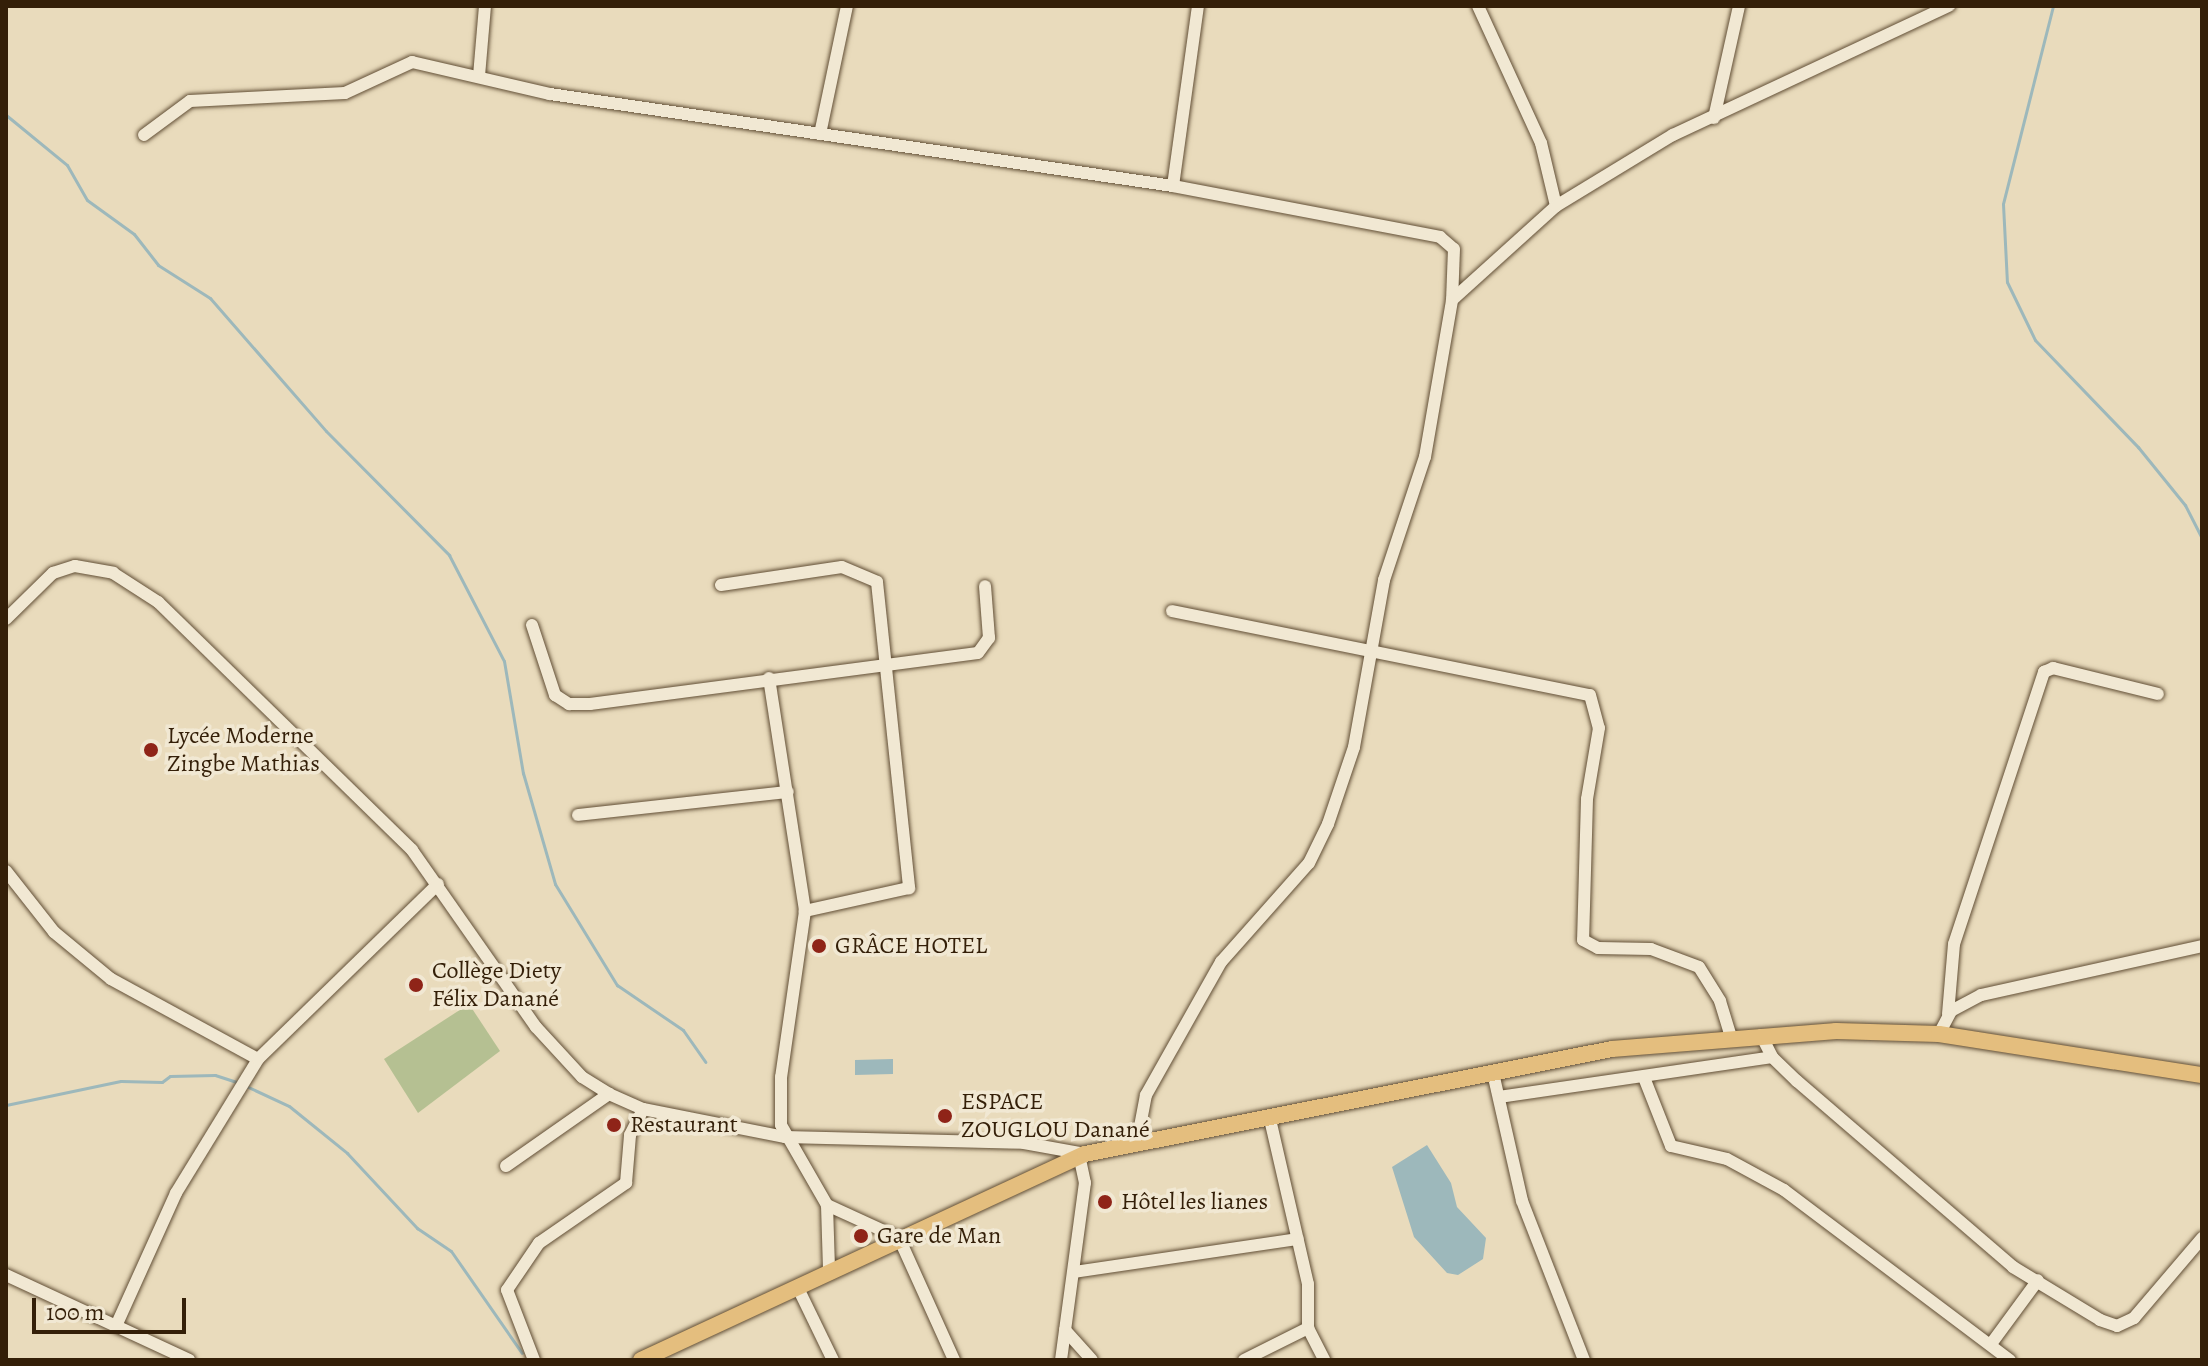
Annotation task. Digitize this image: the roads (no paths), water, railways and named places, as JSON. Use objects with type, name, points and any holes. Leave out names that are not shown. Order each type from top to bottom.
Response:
[{"type":"main road","points":[[641,1360],[829,1268],[1082,1157],[1137,1142],[1269,1115],[1612,1049],[1761,1035],[1939,1034],[2202,1075]]},
{"type":"street","points":[[479,76],[485,6]]},
{"type":"street","points":[[820,134],[847,6]]},
{"type":"street","points":[[1173,186],[1198,6]]},
{"type":"street","points":[[1478,6],[1541,143],[1556,206]]},
{"type":"street","points":[[1714,118],[1739,6]]},
{"type":"street","points":[[1452,300],[1556,206],[1714,118],[1949,6]]},
{"type":"street","points":[[144,135],[190,101],[356,91],[406,62],[550,94],[1173,186],[1449,239],[1452,300],[1425,457],[1382,590],[1375,648],[1354,747],[1318,849],[1221,962],[1154,1077],[1137,1142]]},
{"type":"street","points":[[6,619],[53,573],[75,566],[137,585],[367,802],[438,884],[536,1027],[582,1077],[609,1094],[643,1109],[785,1137],[1024,1143],[1082,1157],[1085,1183],[1061,1360]]},
{"type":"street","points":[[721,585],[806,570],[861,571],[877,582],[881,664],[909,888],[805,911]]},
{"type":"street","points":[[532,625],[548,685],[569,704],[984,649],[985,586]]},
{"type":"street","points":[[1172,611],[1375,648],[1590,695],[1599,728],[1587,799],[1580,935],[1588,945],[1651,949],[1699,967],[1720,1001],[1731,1038]]},
{"type":"street","points":[[1939,1034],[1948,1014],[1954,944],[2044,672],[2053,668],[2158,694]]},
{"type":"street","points":[[769,678],[805,911],[781,1077],[785,1137],[827,1205],[829,1268]]},
{"type":"street","points":[[578,815],[788,792]]},
{"type":"street","points":[[6,871],[54,932],[111,979],[258,1059]]},
{"type":"street","points":[[116,1326],[176,1193],[258,1059],[438,884]]},
{"type":"street","points":[[1948,1014],[1981,995],[2202,946]]},
{"type":"street","points":[[1761,1035],[1772,1057],[2013,1267],[2117,1326],[2134,1318],[2202,1238]]},
{"type":"street","points":[[1499,1097],[1545,1086],[1645,1080],[1772,1057]]},
{"type":"street","points":[[1493,1073],[1522,1201],[1583,1360]]},
{"type":"street","points":[[1645,1080],[1671,1146],[1753,1170],[2010,1360]]},
{"type":"street","points":[[506,1166],[609,1094]]},
{"type":"street","points":[[534,1360],[507,1298],[511,1280],[539,1243],[626,1183],[630,1135],[643,1109]]},
{"type":"street","points":[[1269,1115],[1309,1292],[1308,1328],[1324,1360]]},
{"type":"street","points":[[827,1205],[899,1238],[954,1360]]},
{"type":"street","points":[[1074,1272],[1298,1239]]},
{"type":"street","points":[[6,1275],[189,1360]]},
{"type":"street","points":[[1991,1344],[2038,1280]]},
{"type":"street","points":[[797,1286],[833,1360]]},
{"type":"street","points":[[1244,1360],[1308,1328]]},
{"type":"street","points":[[1065,1330],[1092,1360]]},
{"type":"water","points":[[893,1059],[893,1074],[855,1075],[855,1060]]},
{"type":"water","points":[[1427,1145],[1451,1183],[1457,1207],[1486,1238],[1483,1259],[1458,1275],[1447,1273],[1414,1237],[1392,1167]]},
{"type":"waterway","points":[[2053,6],[2003,204],[2007,282],[2035,340],[2138,447],[2185,505],[2202,538]]},
{"type":"waterway","points":[[6,115],[67,165],[87,200],[134,234],[158,265],[210,298],[326,431],[449,555],[504,661],[523,773],[555,884],[617,985],[683,1030],[705,1062]]},
{"type":"waterway","points":[[6,1105],[121,1081],[162,1082],[170,1076],[215,1075],[239,1083]]},
{"type":"waterway","points":[[246,1086],[289,1106],[347,1153],[417,1228],[451,1251],[522,1353]]},
{"type":"place","name":"Lycée Moderne Zingbe Mathias","points":[[151,750]]},
{"type":"place","name":"GRÂCE HOTEL","points":[[819,946]]},
{"type":"place","name":"Collège Diety Félix Danané","points":[[416,985]]},
{"type":"place","name":"ESPACE ZOUGLOU Danané","points":[[945,1116]]},
{"type":"place","name":"Restaurant","points":[[614,1125]]},
{"type":"place","name":"Hôtel les lianes","points":[[1105,1202]]},
{"type":"place","name":"Gare de Man","points":[[861,1236]]}]
